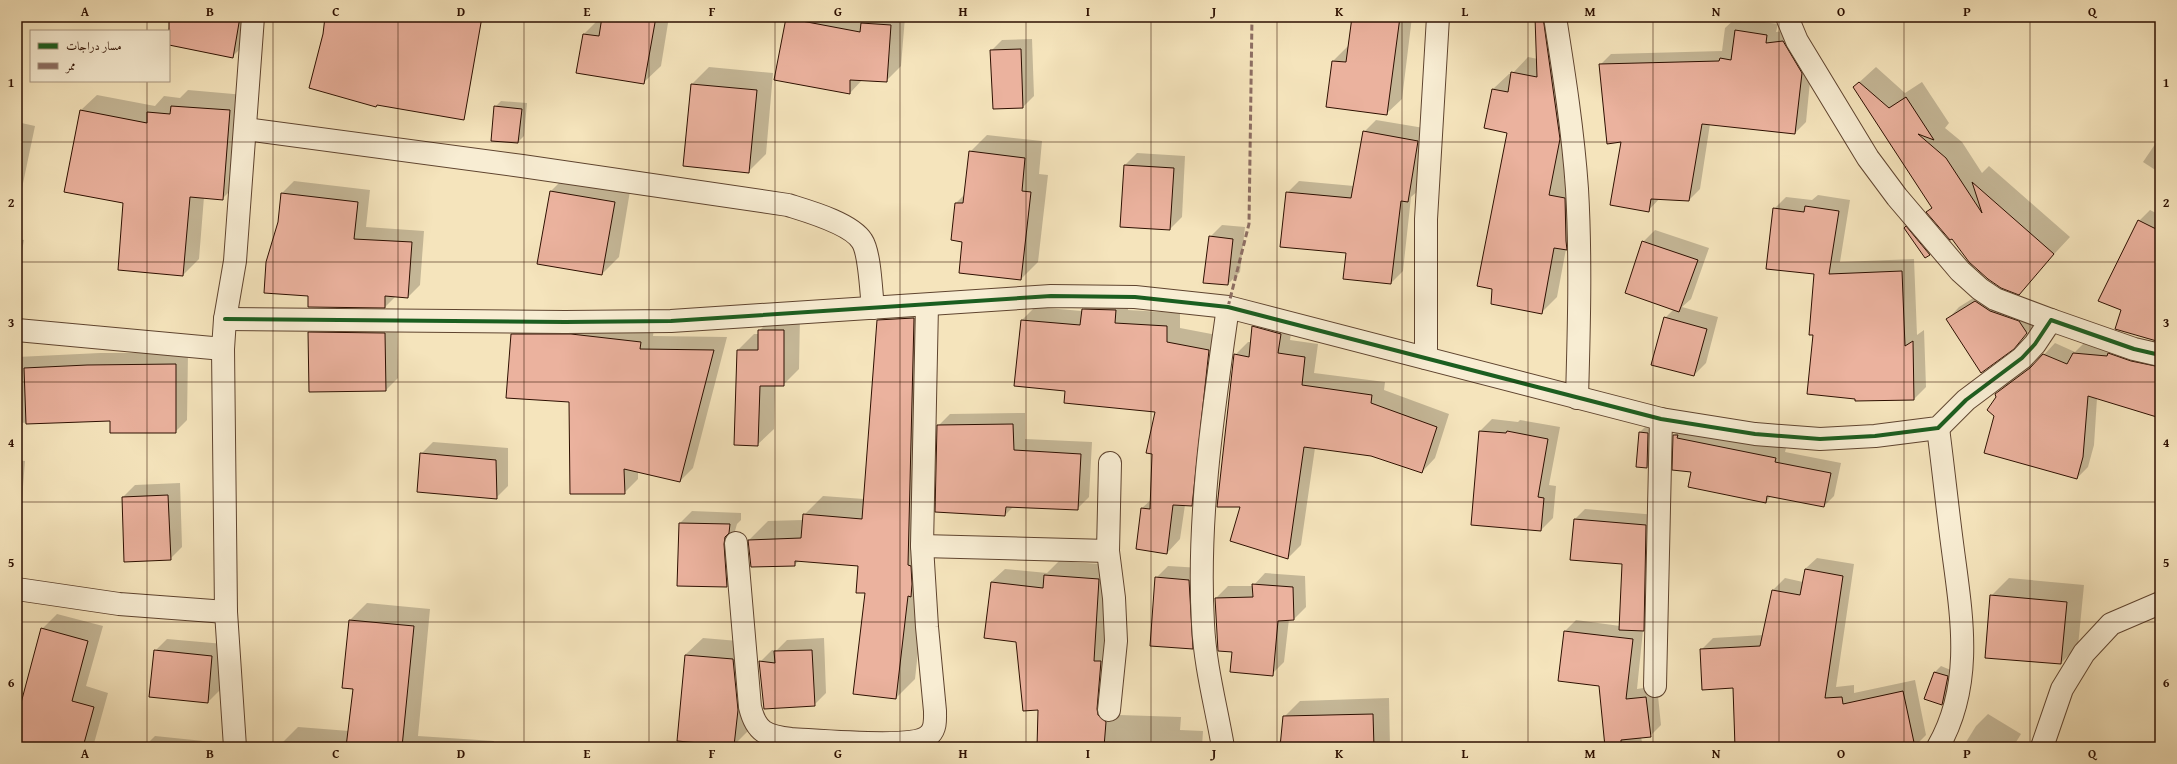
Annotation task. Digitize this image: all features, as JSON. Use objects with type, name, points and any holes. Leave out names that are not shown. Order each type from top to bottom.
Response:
[{"type":"street","points":[[235,747],[226,612],[223,349],[225,319],[235,262],[253,17]]},
{"type":"street","points":[[1426,358],[1426,219],[1438,17]]},
{"type":"street","points":[[1555,17],[1567,99],[1577,188],[1580,270],[1577,398]]},
{"type":"street","points":[[1787,17],[1797,41],[1868,158],[1897,196],[1960,270],[1980,289],[1995,299],[2051,320],[2134,349],[2160,355]]},
{"type":"street","points":[[245,129],[522,166],[788,205],[826,218],[848,229],[862,241],[867,261],[873,308]]},
{"type":"street","points":[[225,319],[565,322],[671,321],[1051,296],[1135,297],[1228,307],[1661,419],[1710,428],[1792,438],[1820,439],[1875,436],[1938,428],[1966,400],[2022,358],[2035,344],[2051,320]]},
{"type":"street","points":[[736,543],[750,707],[753,720],[758,728],[778,738],[791,740],[889,743],[923,740],[931,734],[935,724],[922,546],[926,305]]},
{"type":"street","points":[[1223,747],[1209,675],[1203,626],[1201,572],[1209,458],[1228,307]]},
{"type":"street","points":[[17,330],[223,349]]},
{"type":"street","points":[[1655,686],[1661,419]]},
{"type":"street","points":[[1938,428],[1962,617],[1963,662],[1955,709],[1938,747]]},
{"type":"street","points":[[1109,710],[1116,641],[1114,598],[1108,551],[1110,463]]},
{"type":"street","points":[[922,546],[1108,551]]},
{"type":"street","points":[[17,589],[119,604],[226,612]]},
{"type":"street","points":[[2042,747],[2062,689],[2084,653],[2111,624],[2160,603]]},
{"type":"building","points":[[169,17],[240,17],[233,58],[170,45]]},
{"type":"building","points":[[325,17],[482,17],[464,120],[377,105],[376,107],[309,88],[323,34]]},
{"type":"building","points":[[602,17],[656,17],[644,84],[576,73],[583,34],[599,36]]},
{"type":"building","points":[[1352,17],[1400,17],[1387,115],[1326,107],[1332,61],[1346,62]]},
{"type":"building","points":[[1535,17],[1543,17],[1560,139],[1549,195],[1565,198],[1567,250],[1554,248],[1542,314],[1491,304],[1492,289],[1477,286],[1507,133],[1484,128],[1492,89],[1508,92],[1511,72],[1537,77]]},
{"type":"building","points":[[786,18],[860,32],[861,23],[891,25],[887,82],[850,80],[850,94],[774,80]]},
{"type":"building","points":[[1735,30],[1767,35],[1766,43],[1783,41],[1802,73],[1795,134],[1702,124],[1689,201],[1651,199],[1649,212],[1610,205],[1621,142],[1607,144],[1599,64],[1719,61],[1720,58],[1731,60]]},
{"type":"building","points":[[1021,49],[1023,108],[993,109],[990,50]]},
{"type":"building","points":[[1859,82],[1889,108],[1906,97],[1934,140],[1918,134],[1946,158],[1982,213],[1972,182],[2054,254],[2019,295],[2001,288],[1988,279],[1969,262],[1952,239],[1950,240],[1926,212],[1932,208],[1853,87]]},
{"type":"building","points":[[691,84],[757,90],[749,173],[683,166]]},
{"type":"building","points":[[171,106],[230,110],[223,200],[190,197],[183,276],[118,270],[123,203],[64,192],[80,110],[147,123],[147,112],[170,114]]},
{"type":"building","points":[[494,106],[522,109],[518,143],[491,141]]},
{"type":"building","points":[[1363,131],[1418,141],[1408,202],[1401,201],[1391,284],[1343,279],[1346,253],[1280,247],[1286,192],[1351,198]]},
{"type":"building","points":[[969,151],[1025,158],[1022,191],[1031,192],[1021,280],[959,273],[962,242],[951,240],[955,203],[963,203]]},
{"type":"building","points":[[1124,165],[1174,168],[1170,230],[1120,227]]},
{"type":"building","points":[[550,191],[615,202],[602,275],[537,264]]},
{"type":"building","points":[[281,193],[358,202],[354,239],[412,242],[408,298],[385,296],[385,308],[308,307],[308,296],[264,293],[266,262],[278,222]]},
{"type":"building","points":[[1805,206],[1839,211],[1829,274],[1902,271],[1905,346],[1913,341],[1914,400],[1855,401],[1855,399],[1807,394],[1813,335],[1809,335],[1814,274],[1766,269],[1773,208],[1804,212]]},
{"type":"building","points":[[2138,220],[2160,231],[2160,342],[2115,329],[2121,310],[2098,301]]},
{"type":"building","points":[[1906,226],[1930,255],[1925,258],[1904,228]]},
{"type":"building","points":[[1209,236],[1233,239],[1228,285],[1203,283]]},
{"type":"building","points":[[1642,241],[1698,260],[1679,312],[1625,293]]},
{"type":"building","points":[[1975,301],[1990,311],[2019,321],[2027,333],[2014,349],[1981,373],[1946,319]]},
{"type":"building","points":[[1082,309],[1116,310],[1115,323],[1167,326],[1167,342],[1209,350],[1192,506],[1173,505],[1167,554],[1136,549],[1141,508],[1150,509],[1152,454],[1146,453],[1155,412],[1064,403],[1065,391],[1014,386],[1021,320],[1080,325]]},
{"type":"building","points":[[1664,317],[1707,329],[1694,376],[1651,365]]},
{"type":"building","points":[[914,318],[908,565],[911,566],[912,584],[911,597],[908,596],[896,699],[853,694],[865,593],[856,593],[858,566],[795,561],[795,566],[751,567],[748,540],[801,538],[803,514],[862,519],[877,320]]},
{"type":"building","points":[[1252,326],[1281,334],[1278,353],[1305,357],[1302,385],[1372,395],[1371,403],[1437,427],[1422,473],[1371,456],[1304,447],[1288,559],[1230,541],[1240,507],[1217,507],[1234,354],[1249,357]]},
{"type":"building","points":[[758,330],[784,330],[784,386],[760,386],[758,446],[734,445],[737,350],[758,350]]},
{"type":"building","points":[[308,332],[385,333],[386,391],[309,392]]},
{"type":"building","points":[[511,334],[571,334],[641,342],[640,349],[714,350],[680,482],[624,469],[625,494],[570,494],[569,402],[506,398]]},
{"type":"building","points":[[2073,353],[2107,356],[2108,353],[2131,361],[2160,367],[2160,418],[2088,396],[2083,457],[2077,479],[1984,453],[1994,416],[1987,410],[1996,397],[1995,394],[2030,368],[2043,354],[2067,364]]},
{"type":"building","points":[[176,364],[176,433],[110,433],[110,421],[26,424],[24,368],[87,365]]},
{"type":"building","points":[[1013,424],[1014,450],[1081,454],[1078,510],[1006,507],[1005,516],[935,512],[937,425]]},
{"type":"building","points":[[1479,431],[1506,433],[1507,431],[1548,439],[1538,497],[1544,498],[1541,531],[1471,525]]},
{"type":"building","points":[[1639,432],[1648,433],[1647,468],[1636,467]]},
{"type":"building","points":[[1673,435],[1678,435],[1677,438],[1776,458],[1775,462],[1831,473],[1824,507],[1767,496],[1766,503],[1688,487],[1691,472],[1672,470]]},
{"type":"building","points":[[420,453],[496,460],[497,499],[417,492]]},
{"type":"building","points":[[168,495],[171,560],[124,562],[122,497]]},
{"type":"building","points":[[1574,519],[1646,525],[1644,631],[1619,630],[1622,564],[1570,560]]},
{"type":"building","points":[[679,523],[730,524],[729,533],[725,537],[724,544],[727,587],[677,586]]},
{"type":"building","points":[[1805,569],[1843,576],[1825,698],[1842,697],[1843,704],[1903,691],[1915,747],[1735,747],[1733,688],[1702,690],[1700,649],[1760,646],[1772,590],[1800,595]]},
{"type":"building","points":[[1044,575],[1099,579],[1094,661],[1101,661],[1097,709],[1098,715],[1106,722],[1104,747],[1037,747],[1038,710],[1023,711],[1016,642],[984,638],[991,582],[1043,588]]},
{"type":"building","points":[[1155,577],[1189,580],[1193,649],[1150,646]]},
{"type":"building","points":[[1252,584],[1293,587],[1294,620],[1278,621],[1273,676],[1230,672],[1232,652],[1218,651],[1215,598],[1253,597]]},
{"type":"building","points":[[1990,595],[2067,602],[2061,664],[1985,658]]},
{"type":"building","points":[[349,620],[414,626],[402,747],[346,747],[353,689],[342,688]]},
{"type":"building","points":[[41,628],[88,641],[72,701],[94,707],[83,747],[17,747],[17,718]]},
{"type":"building","points":[[1564,631],[1633,639],[1626,699],[1646,697],[1651,737],[1621,740],[1621,747],[1605,747],[1599,686],[1558,681]]},
{"type":"building","points":[[154,650],[212,656],[208,703],[149,697]]},
{"type":"building","points":[[812,650],[815,706],[764,709],[759,661],[775,663],[774,651]]},
{"type":"building","points":[[685,655],[733,659],[738,710],[734,746],[677,741]]},
{"type":"building","points":[[1934,672],[1948,676],[1942,705],[1924,699]]},
{"type":"building","points":[[1373,714],[1374,747],[1280,747],[1283,716]]},
{"type":"marked path","points":[[1228,307],[1249,224],[1252,17]]},
{"type":"cycle path","points":[[225,319],[565,322],[671,321],[1051,296],[1135,297],[1228,307],[1661,419],[1755,434],[1820,439],[1875,436],[1938,428],[1966,400],[2022,358],[2035,344],[2051,320],[2134,349],[2160,355]]}]
